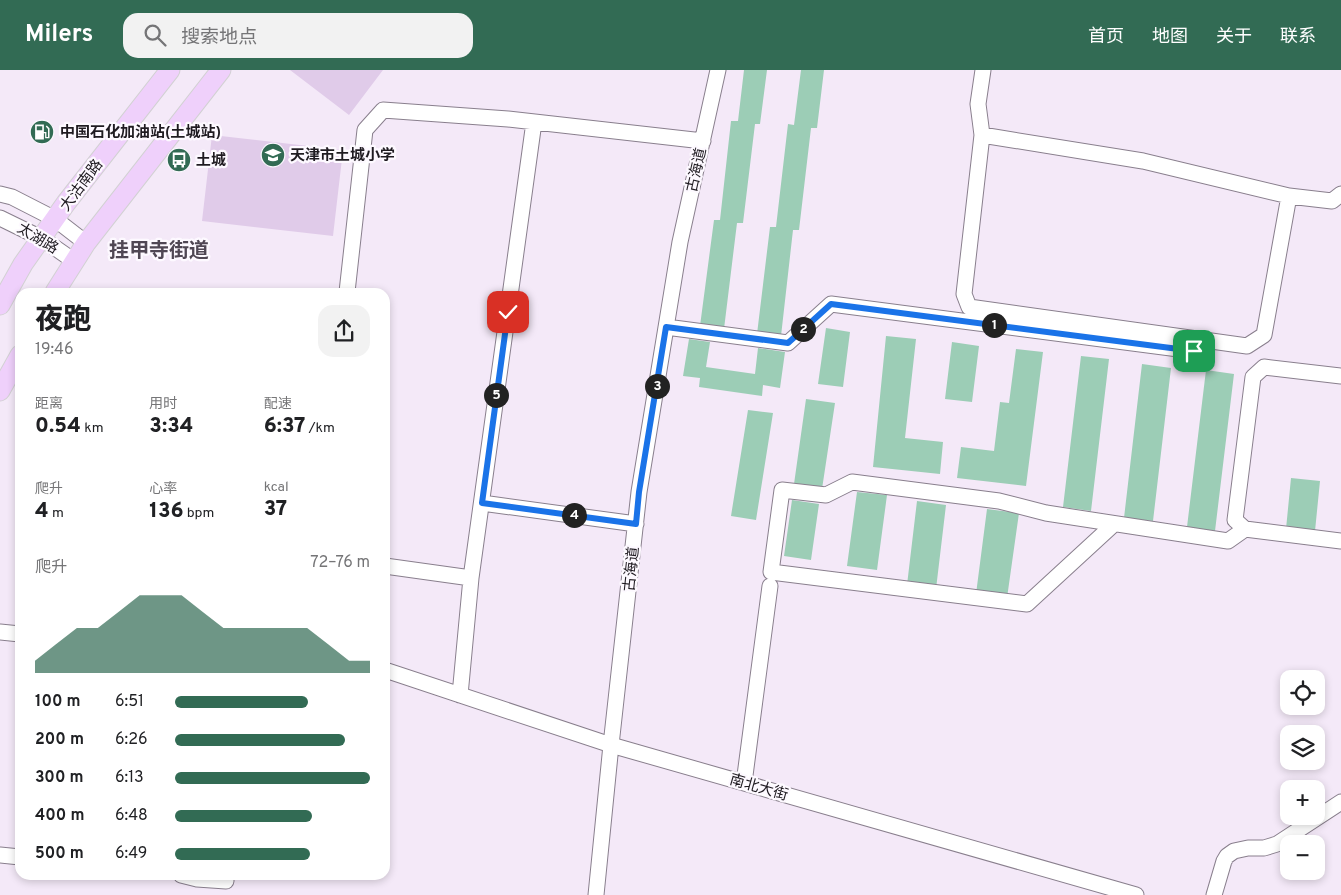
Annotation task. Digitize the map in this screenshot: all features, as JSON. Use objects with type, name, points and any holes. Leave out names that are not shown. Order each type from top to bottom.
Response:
[{"type":"main road","name":"大沽南路","points":[[0,305],[23,264],[41,238],[170,70]]},
{"type":"main road","points":[[57,288],[86,243],[221,70]]},
{"type":"main road","points":[[0,390],[15,364]]},
{"type":"street","name":"古海道","points":[[596,895],[641,482],[680,242],[718,70]]},
{"type":"street","points":[[983,70],[978,104],[982,135],[964,294],[969,307],[1246,346],[1264,335],[1289,196]]},
{"type":"street","points":[[347,288],[365,130],[383,110],[534,122],[703,141]]},
{"type":"street","points":[[460,695],[472,578],[534,122]]},
{"type":"street","points":[[982,135],[1143,161],[1289,196],[1332,201],[1341,194]]},
{"type":"street","name":"太湖路","points":[[0,194],[55,219],[86,243]]},
{"type":"street","name":"太湖路","points":[[0,218],[41,238],[74,261]]},
{"type":"street","points":[[666,327],[788,343],[831,304],[1194,351]]},
{"type":"street","points":[[1341,376],[1264,368],[1252,377],[1235,520],[1245,529],[1341,541]]},
{"type":"street","points":[[1114,524],[1027,604],[771,572],[782,490],[826,495],[852,482],[999,501],[1046,513],[1228,541],[1245,529]]},
{"type":"street","points":[[482,503],[636,524]]},
{"type":"street","points":[[390,567],[472,578]]},
{"type":"street","points":[[744,783],[770,586]]},
{"type":"street","points":[[0,632],[15,634]]},
{"type":"street","name":"南北大街","points":[[390,672],[611,745],[1136,895]]},
{"type":"street","points":[[1214,895],[1227,856],[1234,851],[1248,848],[1264,848],[1277,844],[1341,802]]},
{"type":"street","points":[[0,855],[15,856]]},
{"type":"street","points":[[212,880],[226,880]]},
{"type":"shaded area","points":[[290,70],[383,70],[349,115]]},
{"type":"shaded area","points":[[212,135],[343,150],[333,236],[202,221]]},
{"type":"building","points":[[744,70],[767,70],[760,124],[755,124],[743,223],[737,223],[724,329],[700,326],[714,220],[720,220],[731,121],[738,121]]},
{"type":"building","points":[[801,70],[824,70],[817,128],[811,128],[799,230],[793,230],[781,336],[757,334],[770,227],[776,227],[788,124],[794,125]]},
{"type":"building","points":[[826,328],[850,332],[843,387],[818,384]]},
{"type":"building","points":[[886,336],[916,339],[905,438],[943,442],[940,474],[873,467]]},
{"type":"building","points":[[689,339],[710,342],[706,367],[755,374],[758,348],[785,352],[780,388],[763,385],[762,396],[699,387],[700,378],[683,376]]},
{"type":"building","points":[[952,342],[979,346],[972,402],[945,399]]},
{"type":"building","points":[[1016,349],[1043,352],[1026,486],[957,478],[961,447],[994,451],[1000,402],[1009,403]]},
{"type":"building","points":[[1081,356],[1109,359],[1091,511],[1063,507]]},
{"type":"building","points":[[1142,364],[1171,368],[1153,521],[1124,518]]},
{"type":"building","points":[[1206,370],[1234,374],[1215,531],[1187,527]]},
{"type":"building","points":[[806,399],[835,403],[822,489],[794,484]]},
{"type":"building","points":[[748,410],[773,413],[756,520],[731,516]]},
{"type":"building","points":[[1291,478],[1320,481],[1315,531],[1286,529]]},
{"type":"building","points":[[857,492],[887,495],[877,570],[847,566]]},
{"type":"building","points":[[792,500],[819,504],[811,560],[784,556]]},
{"type":"building","points":[[917,501],[946,505],[936,589],[907,585]]},
{"type":"building","points":[[987,509],[1019,513],[1007,598],[976,594]]},
{"type":"place","name":"中国石化加油站(土城站)","points":[[42,132]]},
{"type":"place","name":"天津市土城小学","points":[[273,155]]},
{"type":"place","name":"土城","points":[[179,160]]},
{"type":"district","name":"挂甲寺街道","points":[[159,250]]},
{"type":"route","points":[[508,312],[482,503],[636,524],[639,492],[666,327],[788,343],[831,304],[1194,351]]}]
